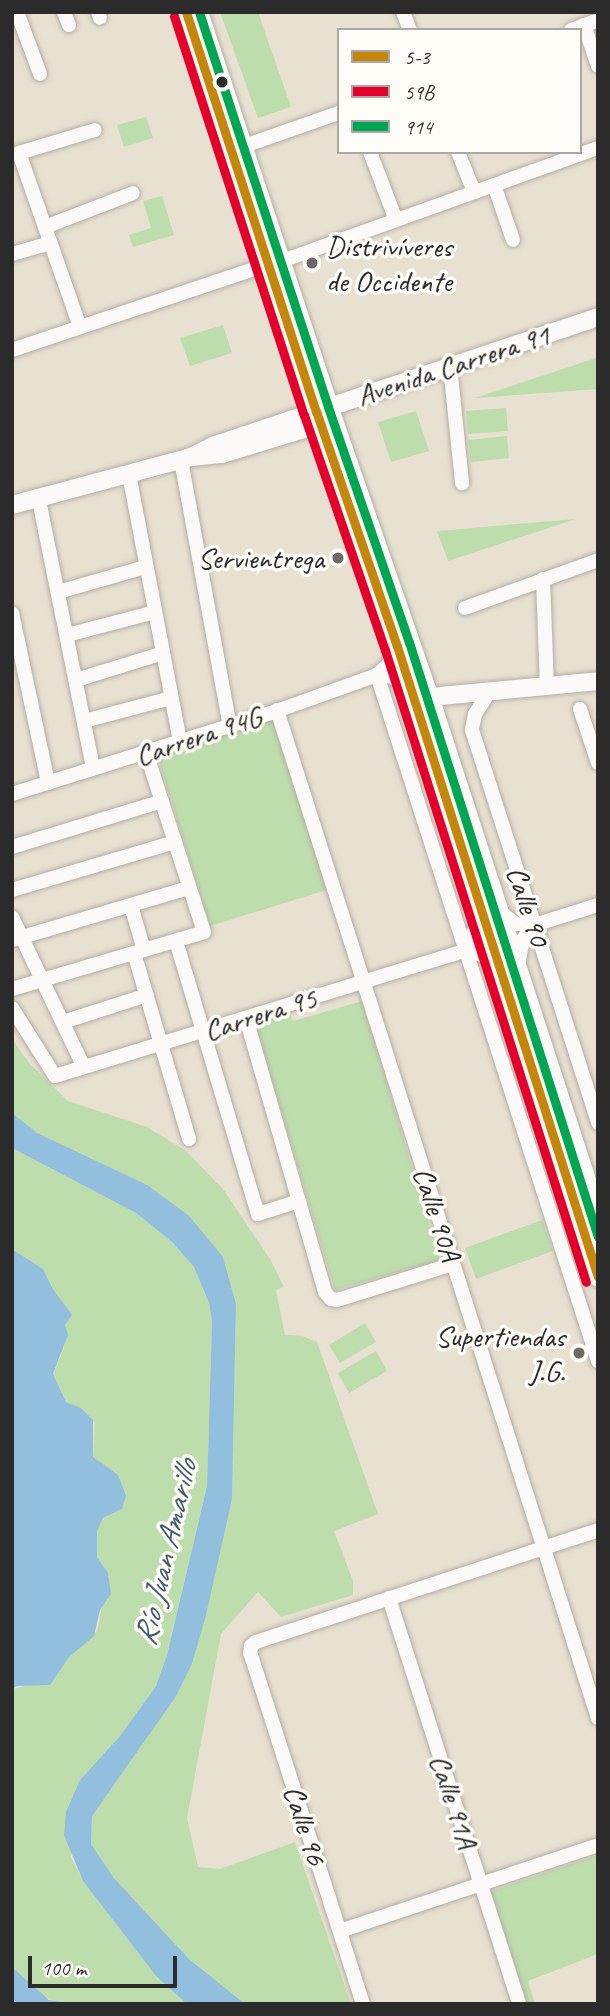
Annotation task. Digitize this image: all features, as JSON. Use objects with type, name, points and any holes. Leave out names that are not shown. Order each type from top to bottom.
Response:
[{"type":"main road","points":[[186,12],[275,263],[325,415],[430,696],[598,1214]]},
{"type":"main road","points":[[199,12],[244,146],[275,263]]},
{"type":"main road","name":"Avenida Carrera 91","points":[[186,459],[213,446],[325,415],[450,366],[598,318]]},
{"type":"main road","points":[[325,415],[331,452],[397,646],[598,1278]]},
{"type":"main road","name":"Avenida Carrera 91","points":[[12,505],[186,459],[222,454],[284,437],[325,415]]},
{"type":"main road","points":[[284,437],[312,438],[331,452]]},
{"type":"main road","points":[[408,686],[430,696],[598,681]]},
{"type":"street","points":[[15,13],[40,74]]},
{"type":"street","points":[[584,25],[598,66]]},
{"type":"street","points":[[244,146],[337,114]]},
{"type":"street","points":[[80,327],[19,153],[95,130]]},
{"type":"street","points":[[371,154],[396,220]]},
{"type":"street","points":[[459,154],[474,192]]},
{"type":"street","points":[[12,350],[275,263],[581,154]]},
{"type":"street","points":[[494,185],[513,240]]},
{"type":"street","points":[[45,227],[132,193]]},
{"type":"street","points":[[12,254],[50,243]]},
{"type":"street","points":[[450,366],[462,483]]},
{"type":"street","points":[[186,459],[230,726]]},
{"type":"street","points":[[129,474],[180,742]]},
{"type":"street","points":[[40,505],[93,769]]},
{"type":"street","points":[[464,608],[598,560]]},
{"type":"street","points":[[58,592],[146,567]]},
{"type":"street","points":[[543,579],[547,685]]},
{"type":"street","points":[[66,635],[155,612]]},
{"type":"street","points":[[12,613],[48,783]]},
{"type":"street","points":[[379,673],[397,646]]},
{"type":"street","points":[[76,680],[163,653]]},
{"type":"street","points":[[379,673],[408,686]]},
{"type":"street","points":[[379,673],[465,951],[598,1361]]},
{"type":"street","name":"Carrera 94G","points":[[12,794],[230,726],[379,673]]},
{"type":"street","name":"Calle 90","points":[[490,691],[475,714],[472,730],[598,1123]]},
{"type":"street","points":[[84,721],[172,698]]},
{"type":"street","points":[[580,709],[598,763]]},
{"type":"street","name":"Calle 90A","points":[[277,710],[598,1718]]},
{"type":"street","points":[[12,989],[204,932],[146,752]]},
{"type":"street","points":[[12,847],[162,801]]},
{"type":"street","points":[[12,890],[175,842]]},
{"type":"street","points":[[17,939],[189,888]]},
{"type":"street","points":[[131,905],[147,995],[189,1139]]},
{"type":"street","points":[[501,914],[516,925],[534,925],[598,905]]},
{"type":"street","points":[[465,951],[481,916]]},
{"type":"street","points":[[12,917],[17,939],[42,981],[84,1067]]},
{"type":"street","points":[[518,966],[523,939],[534,925]]},
{"type":"street","points":[[176,941],[258,1214],[299,1201]]},
{"type":"street","points":[[465,951],[480,954],[496,963]]},
{"type":"street","name":"Carrera 95","points":[[12,1008],[55,1076],[465,951]]},
{"type":"street","points":[[63,1022],[147,995]]},
{"type":"street","points":[[246,1018],[325,1292],[331,1299],[453,1264]]},
{"type":"street","points":[[390,1598],[598,1530]]},
{"type":"street","name":"Calle 96","points":[[363,2004],[250,1653],[251,1646],[256,1642],[390,1598]]},
{"type":"street","name":"Calle 91A","points":[[390,1598],[519,2004]]},
{"type":"street","points":[[340,1931],[598,1845]]},
{"type":"green space","points":[[220,12],[258,12],[291,107],[258,118]]},
{"type":"green space","points":[[146,117],[153,138],[124,147],[117,125]]},
{"type":"green space","points":[[162,196],[174,235],[133,247],[129,235],[151,228],[143,201]]},
{"type":"green space","points":[[223,325],[232,353],[190,366],[180,338]]},
{"type":"green space","points":[[596,358],[598,389],[475,398]]},
{"type":"green space","points":[[506,408],[508,431],[468,434],[466,411]]},
{"type":"green space","points":[[416,411],[429,451],[391,462],[378,422]]},
{"type":"green space","points":[[507,436],[509,458],[471,462],[468,440]]},
{"type":"green space","points":[[576,519],[448,561],[437,531],[541,522]]},
{"type":"green space","points":[[276,718],[330,889],[210,926],[157,754]]},
{"type":"green space","points":[[362,1001],[440,1260],[335,1290],[254,1020],[289,1010],[293,1021]]},
{"type":"green space","points":[[12,1039],[29,1063],[68,1101],[147,1127],[186,1151],[223,1189],[270,1259],[284,1287],[276,1290],[285,1335],[302,1336],[317,1342],[378,1514],[334,1531],[353,1581],[353,1595],[281,1617],[258,1592],[221,1634],[187,1818],[198,1867],[220,1869],[295,1842],[351,2004],[245,2004],[189,1959],[114,1878],[91,1844],[92,1816],[175,1698],[192,1664],[232,1499],[236,1304],[223,1257],[82,1156],[36,1133],[12,1113]]},
{"type":"green space","points":[[12,1148],[136,1213],[172,1242],[194,1267],[209,1303],[212,1322],[207,1486],[167,1655],[156,1686],[120,1736],[80,1780],[71,1857],[83,1881],[156,1976],[187,2004],[57,2003],[40,1994],[12,1967],[12,1689],[52,1680],[69,1657],[97,1631],[109,1576],[97,1557],[97,1531],[103,1518],[122,1509],[119,1477],[93,1457],[95,1423],[81,1408],[66,1402],[53,1374],[64,1348],[65,1325],[71,1315],[43,1269],[12,1249]]},
{"type":"green space","points":[[542,1220],[553,1251],[476,1279],[465,1248]]},
{"type":"green space","points":[[365,1323],[376,1342],[340,1363],[329,1345]]},
{"type":"green space","points":[[376,1351],[387,1371],[349,1393],[338,1373]]},
{"type":"green space","points":[[598,1855],[598,1954],[528,1981],[535,2004],[524,2004],[490,1892]]},
{"type":"water","points":[[12,1113],[37,1133],[147,1185],[189,1216],[223,1257],[236,1304],[232,1499],[206,1615],[192,1664],[175,1698],[92,1816],[91,1844],[114,1878],[189,1959],[245,2004],[187,2004],[156,1976],[83,1881],[64,1835],[66,1812],[80,1780],[120,1736],[156,1686],[167,1655],[207,1486],[212,1322],[209,1303],[194,1267],[172,1242],[136,1213],[12,1148]]},
{"type":"water","points":[[12,1249],[43,1269],[53,1289],[72,1315],[65,1325],[68,1335],[53,1374],[66,1402],[81,1408],[93,1420],[93,1457],[118,1475],[126,1496],[122,1509],[103,1518],[97,1531],[97,1557],[108,1573],[111,1594],[100,1610],[94,1636],[69,1657],[50,1685],[17,1686],[12,1689]]},
{"type":"water","points":[[12,1967],[49,2000],[73,2004],[12,2004]]},
{"type":"transit line","name":"5-3","points":[[186,12],[316,411],[397,646],[598,1277]]},
{"type":"transit line","name":"914","points":[[199,12],[328,407],[409,642],[598,1237]]},
{"type":"transit line","name":"59B","points":[[174,16],[304,415],[385,650],[586,1282]]},
{"type":"place","name":"Distrivíveres de Occidente","points":[[312,263]]},
{"type":"place","name":"Servientrega","points":[[338,558]]},
{"type":"place","name":"Supertiendas J.G.","points":[[579,1353]]},
{"type":"water label","name":"Río Juan Amarillo","points":[[166,1553]]}]
